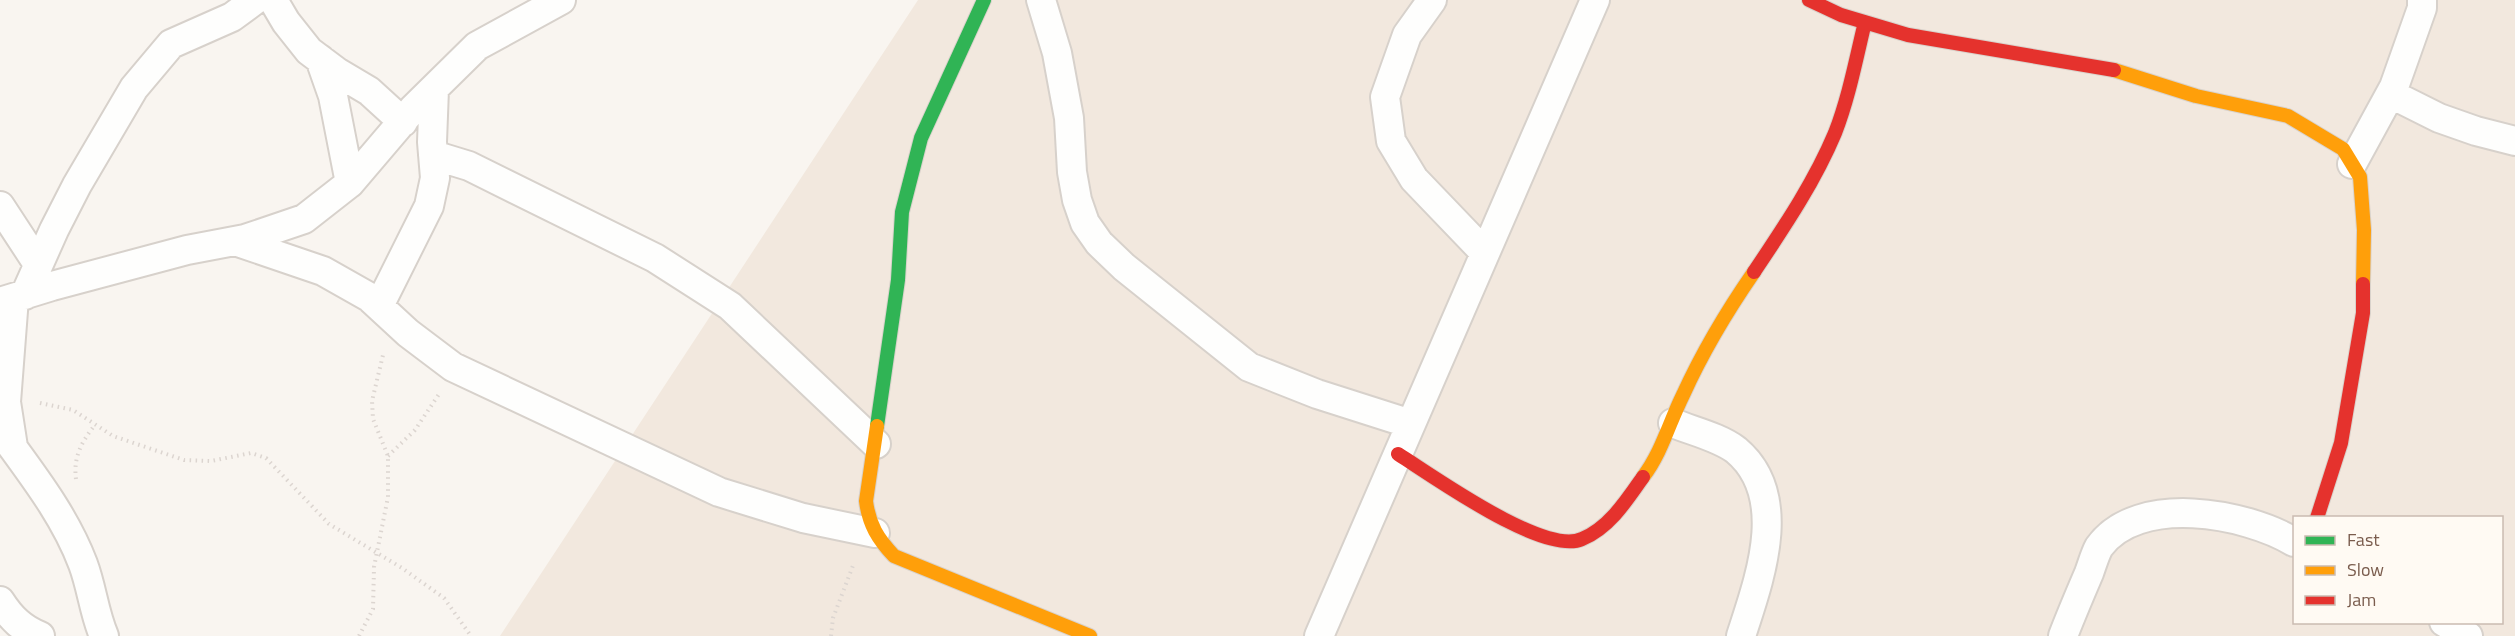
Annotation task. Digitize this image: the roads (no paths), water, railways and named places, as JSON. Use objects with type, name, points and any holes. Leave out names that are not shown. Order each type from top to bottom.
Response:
[{"type":"street","points":[[104,636],[96,617],[83,566],[59,513],[6,439],[13,298],[38,264],[77,185],[134,88],[171,44],[232,17],[255,0]]},
{"type":"street","points":[[273,0],[286,22],[309,51],[337,72],[369,91],[403,122]]},
{"type":"street","points":[[13,298],[186,250],[234,241],[304,219],[350,183],[403,122],[477,46],[528,9],[561,0]]},
{"type":"street","points":[[865,531],[868,521],[866,501],[898,280],[905,201],[921,138],[984,0]]},
{"type":"street","points":[[1041,0],[1057,53],[1070,118],[1072,172],[1077,200],[1085,223],[1099,243],[1124,267],[1249,367],[1317,394],[1411,424]]},
{"type":"street","points":[[1432,0],[1407,35],[1385,97],[1391,141],[1414,179],[1485,253]]},
{"type":"street","points":[[1319,636],[1594,0]]},
{"type":"street","points":[[1809,0],[1850,12],[1908,35],[2120,71],[2196,96],[2288,116],[2343,149],[2360,177],[2364,230],[2363,313],[2341,443],[2318,516]]},
{"type":"street","points":[[2352,164],[2391,94],[2422,8],[2422,0]]},
{"type":"street","points":[[1398,454],[1452,489],[1543,539],[1569,544],[1597,532],[1621,506],[1662,450],[1682,398],[1704,351],[1791,214],[1828,148],[1851,85],[1850,12]]},
{"type":"street","points":[[320,59],[333,96],[350,183]]},
{"type":"street","points":[[384,311],[429,206],[435,178],[434,89]]},
{"type":"street","points":[[2391,94],[2439,118],[2476,132],[2515,141]]},
{"type":"street","points":[[433,155],[469,165],[656,258],[730,306],[876,444]]},
{"type":"street","points":[[0,206],[38,264]]},
{"type":"street","points":[[234,241],[323,271],[369,297],[408,333],[453,367],[718,492],[803,518],[865,531],[894,556],[1090,636]]},
{"type":"street","points":[[1673,423],[1735,450],[1753,470],[1764,494],[1768,524],[1759,581],[1741,636]]},
{"type":"street","points":[[2063,636],[2099,547],[2125,525],[2157,514],[2216,515],[2276,531],[2293,541]]},
{"type":"street","points":[[0,602],[9,616],[27,631],[40,636]]},
{"type":"street","points":[[2447,624],[2468,636]]}]
